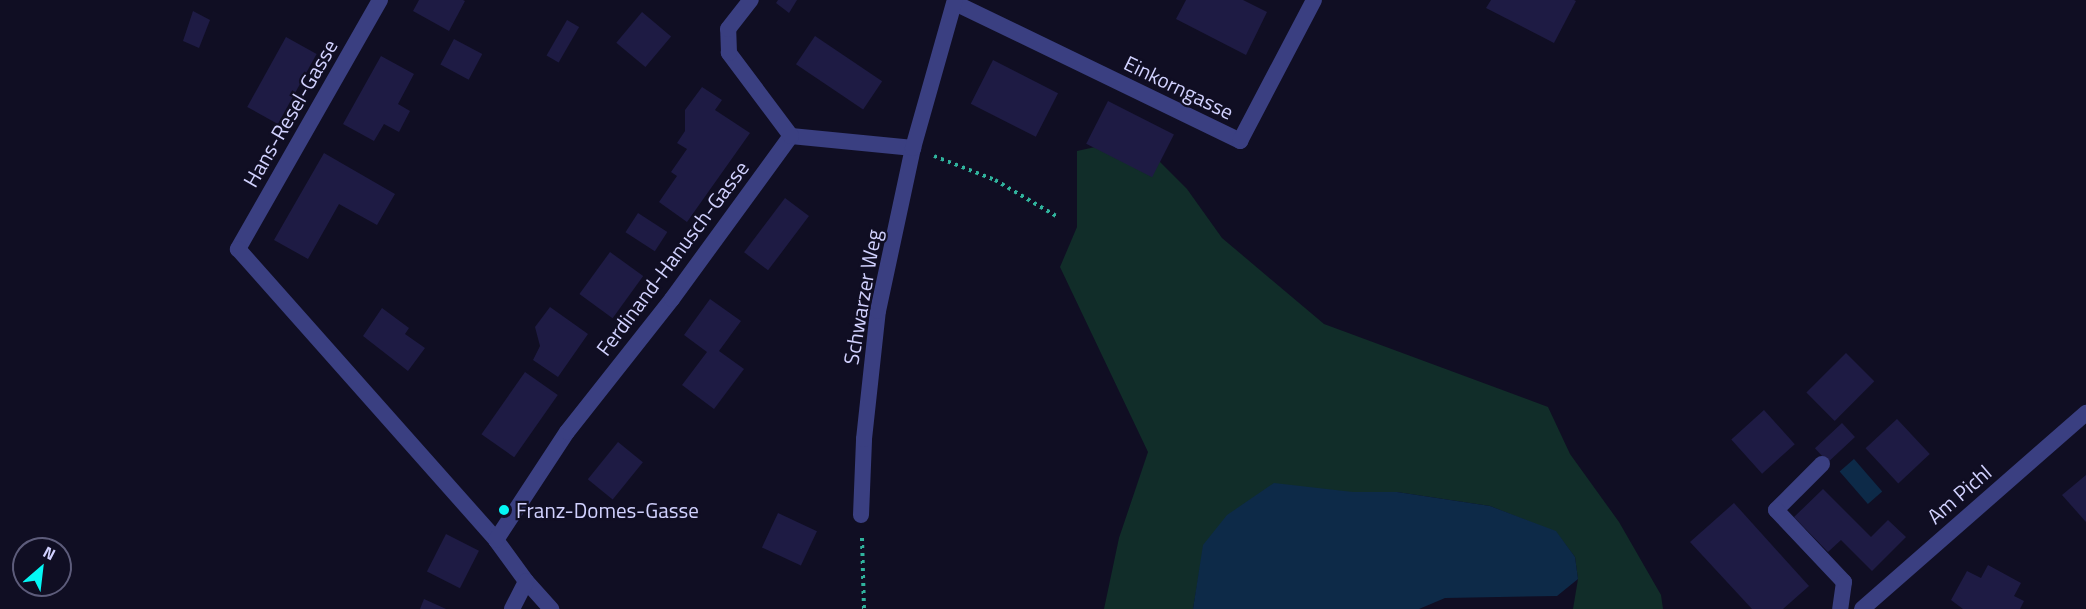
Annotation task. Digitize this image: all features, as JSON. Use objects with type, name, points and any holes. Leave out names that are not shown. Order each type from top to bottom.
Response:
[{"type":"street","name":"Hans-Resel-Gasse","points":[[380,0],[238,249],[496,540]]},
{"type":"street","points":[[751,0],[728,29],[729,53],[790,136],[913,148]]},
{"type":"street","name":"Einkorngasse","points":[[955,2],[1240,141],[1314,0]]},
{"type":"street","name":"Schwarzer Weg","points":[[861,515],[864,439],[878,311],[913,148],[955,2]]},
{"type":"street","name":"Ferdinand-Hanusch-Gasse","points":[[496,540],[567,432],[672,299],[790,136]]},
{"type":"street","name":"Am Pichl","points":[[1862,609],[2086,413]]},
{"type":"street","points":[[1822,464],[1776,510],[1844,582],[1840,609]]},
{"type":"street","points":[[496,540],[526,581],[551,609]]},
{"type":"street","points":[[512,609],[526,581]]},
{"type":"path","points":[[913,148],[995,180],[1056,216]]},
{"type":"path","points":[[861,515],[864,609]]},
{"type":"green space","points":[[1136,138],[1187,189],[1222,238],[1324,324],[1548,407],[1570,454],[1619,522],[1661,595],[1663,609],[1573,609],[1578,579],[1575,557],[1556,532],[1490,506],[1397,492],[1353,492],[1204,545],[1193,609],[1104,609],[1119,538],[1148,452],[1060,267],[1077,227],[1077,151]]},
{"type":"water","points":[[1854,459],[1882,491],[1868,504],[1840,471]]},
{"type":"water","points":[[1274,483],[1353,492],[1397,492],[1490,506],[1556,531],[1575,557],[1578,579],[1557,596],[1445,598],[1419,609],[1193,609],[1203,545],[1227,515]]},
{"type":"building","points":[[419,0],[465,1],[449,31],[413,11]]},
{"type":"building","points":[[778,0],[797,0],[789,13],[776,3]]},
{"type":"building","points":[[1186,0],[1243,0],[1267,12],[1246,55],[1176,19]]},
{"type":"building","points":[[1491,0],[1576,1],[1554,43],[1486,8]]},
{"type":"building","points":[[193,11],[210,20],[199,48],[183,41]]},
{"type":"building","points":[[642,12],[671,36],[645,67],[616,43]]},
{"type":"building","points":[[567,20],[579,27],[559,63],[546,56]]},
{"type":"building","points":[[815,36],[882,81],[863,109],[796,64]]},
{"type":"building","points":[[286,37],[317,54],[278,124],[247,107]]},
{"type":"building","points":[[454,39],[482,54],[469,80],[440,65]]},
{"type":"building","points":[[381,56],[414,74],[398,104],[410,111],[399,132],[384,124],[374,141],[343,124]]},
{"type":"building","points":[[993,60],[1058,93],[1036,137],[971,104]]},
{"type":"building","points":[[702,87],[722,100],[715,110],[750,133],[687,222],[659,202],[677,176],[671,172],[687,149],[677,143],[685,131],[685,110]]},
{"type":"building","points":[[1108,101],[1174,135],[1152,177],[1086,144]]},
{"type":"building","points":[[324,153],[395,194],[377,225],[339,204],[308,259],[274,240]]},
{"type":"building","points":[[785,198],[809,216],[768,270],[744,252]]},
{"type":"building","points":[[638,213],[667,232],[655,251],[625,232]]},
{"type":"building","points":[[610,252],[643,276],[613,318],[579,294]]},
{"type":"building","points":[[710,299],[741,321],[719,351],[744,369],[714,409],[682,385],[707,352],[684,335]]},
{"type":"building","points":[[550,307],[588,334],[558,377],[533,360],[540,346],[535,327]]},
{"type":"building","points":[[382,308],[409,328],[405,334],[425,348],[408,371],[363,336]]},
{"type":"building","points":[[1846,353],[1874,381],[1835,421],[1806,393]]},
{"type":"building","points":[[525,372],[558,395],[514,457],[481,434]]},
{"type":"building","points":[[1764,410],[1795,444],[1762,474],[1731,439]]},
{"type":"building","points":[[1897,419],[1930,454],[1898,483],[1866,448]]},
{"type":"building","points":[[1842,423],[1855,437],[1828,462],[1815,448]]},
{"type":"building","points":[[618,442],[643,462],[613,499],[588,479]]},
{"type":"building","points":[[2086,475],[2086,522],[2062,495]]},
{"type":"building","points":[[1823,489],[1871,537],[1888,520],[1906,537],[1872,571],[1841,540],[1828,552],[1794,517]]},
{"type":"building","points":[[1734,503],[1809,586],[1783,609],[1752,609],[1690,542]]},
{"type":"building","points":[[778,513],[817,531],[801,566],[762,547]]},
{"type":"building","points":[[446,534],[479,551],[460,588],[427,571]]},
{"type":"building","points":[[1988,565],[2021,583],[2014,596],[2024,601],[2020,609],[1963,609],[1951,600],[1967,571],[1981,578]]},
{"type":"building","points":[[424,599],[446,609],[420,609]]},
{"type":"place","name":"Franz-Domes-Gasse","points":[[504,510]]}]
